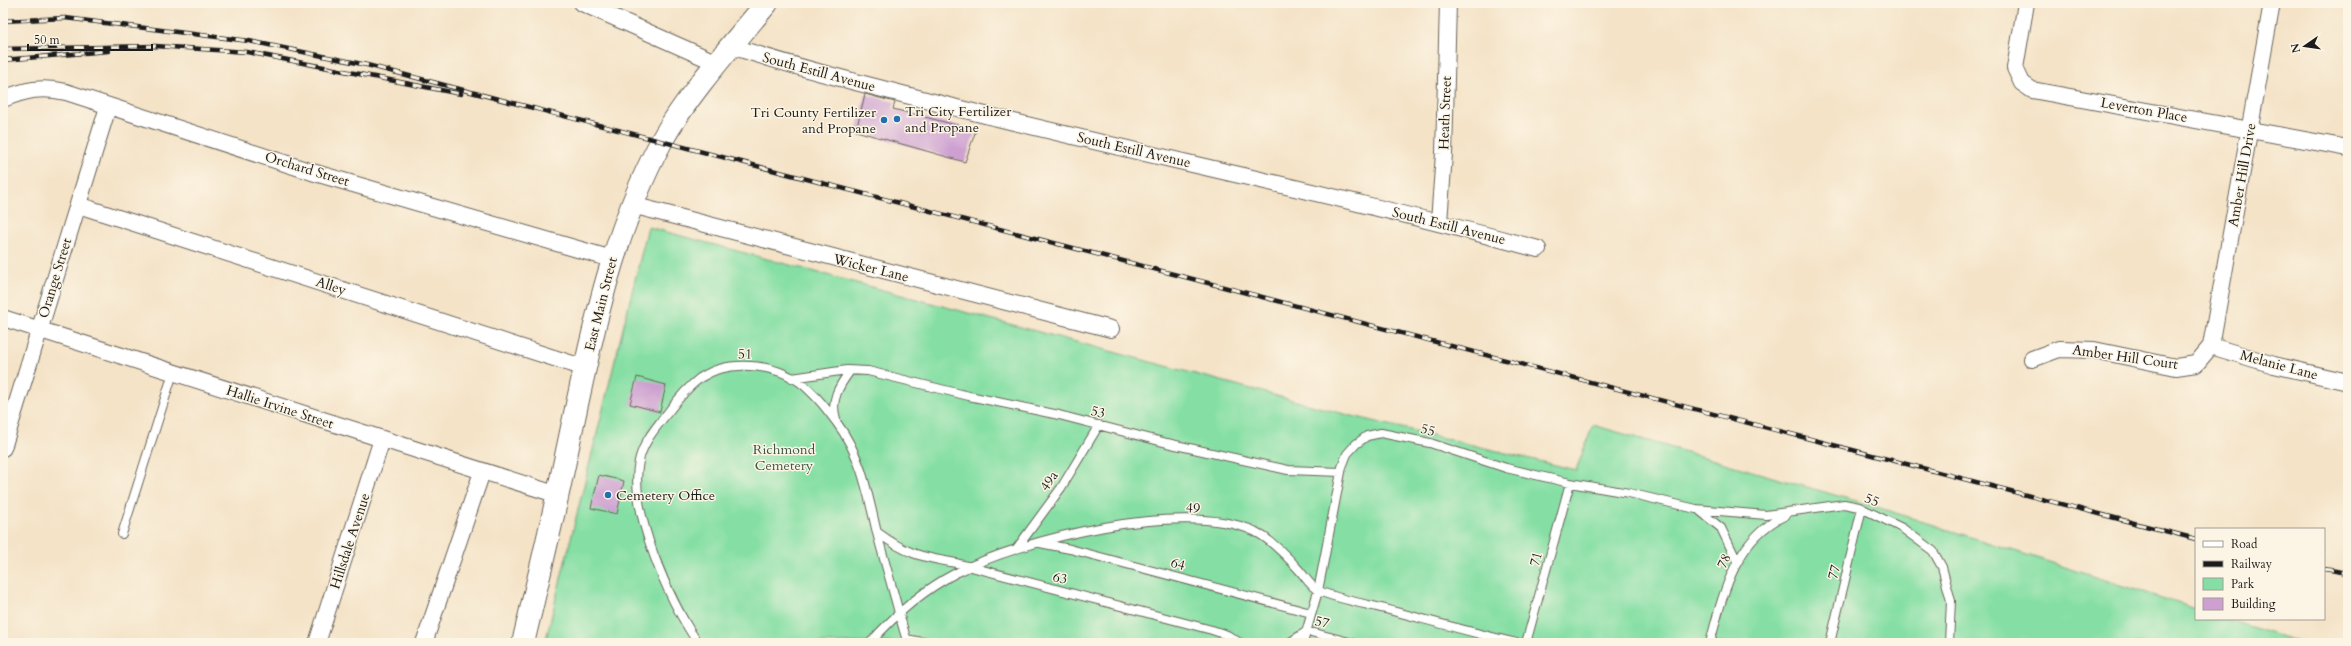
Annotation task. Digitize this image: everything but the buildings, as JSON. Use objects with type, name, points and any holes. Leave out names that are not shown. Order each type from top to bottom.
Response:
[{"type":"main road","name":"East Main Street","points":[[523,643],[558,495],[585,368],[612,259],[632,205],[662,141],[677,117],[717,64],[767,3]]},
{"type":"street","points":[[582,3],[717,64]]},
{"type":"street","name":"Heath Street","points":[[1439,222],[1444,154],[1448,3]]},
{"type":"street","name":"Leverton Place","points":[[2026,3],[2015,68],[2022,83],[2032,90],[2348,148]]},
{"type":"street","name":"Amber Hill Drive","points":[[2211,346],[2272,3]]},
{"type":"street","name":"South Estill Avenue","points":[[732,46],[823,74],[1024,125],[1439,222],[1538,249]]},
{"type":"street","name":"Orchard Street","points":[[3,99],[28,90],[51,88],[312,172],[612,259]]},
{"type":"street","name":"Orange Street","points":[[3,448],[108,107]]},
{"type":"street","name":"Alley","points":[[78,205],[585,368]]},
{"type":"street","name":"Wicker Lane","points":[[632,205],[1111,329]]},
{"type":"street","name":"Hallie Irvine Street","points":[[3,318],[558,495]]},
{"type":"street","name":"Amber Hill Court","points":[[2032,359],[2059,349],[2094,350],[2176,367],[2196,364],[2211,346]]},
{"type":"street","name":"Melanie Lane","points":[[2211,346],[2274,365],[2348,382]]},
{"type":"street","name":"Hillsdale Avenue","points":[[317,643],[382,439]]},
{"type":"street","points":[[424,643],[482,472]]},
{"type":"lane","name":"51","points":[[698,643],[678,607],[658,564],[643,521],[638,475],[639,461],[652,432],[679,397],[701,378],[722,368],[750,366],[782,373],[792,378],[810,390],[838,424],[858,460],[907,641]]},
{"type":"lane","points":[[838,424],[834,412],[834,400],[838,388],[850,371]]},
{"type":"lane","name":"53","points":[[792,378],[850,371],[890,375],[969,396],[1059,415],[1167,443],[1288,470],[1341,472]]},
{"type":"lane","points":[[122,534],[173,372]]},
{"type":"lane","name":"49a","points":[[1017,548],[1061,488],[1099,425]]},
{"type":"lane","name":"55","points":[[1303,643],[1318,591],[1341,472],[1347,454],[1356,444],[1368,436],[1381,433],[1430,443],[1506,468],[1570,483],[1629,493],[1696,509],[1733,514],[1766,515],[1793,512],[1810,507],[1844,504],[1862,508],[1902,528],[1933,551],[1942,567],[1951,601],[1949,643]]},
{"type":"lane","name":"71","points":[[1526,643],[1570,483]]},
{"type":"lane","name":"77","points":[[1830,643],[1862,508]]},
{"type":"lane","name":"55","points":[[1696,509],[1711,518],[1721,528],[1737,561]]},
{"type":"lane","name":"78","points":[[1710,643],[1727,585],[1737,561],[1752,539],[1765,528],[1793,512]]},
{"type":"lane","name":"49","points":[[870,643],[900,613],[936,585],[969,567],[1017,548],[1127,523],[1191,520],[1224,524],[1254,532],[1269,541],[1318,591]]},
{"type":"lane","name":"63","points":[[877,532],[903,551],[920,557],[969,567],[1212,630],[1227,635],[1240,643]]},
{"type":"lane","name":"64","points":[[1038,543],[1070,549],[1312,612]]},
{"type":"lane","points":[[1318,591],[1453,628],[1517,643]]},
{"type":"lane","name":"57","points":[[1289,643],[1307,630],[1353,643]]},
{"type":"lane","points":[[907,641],[927,643]]},
{"type":"green space","name":"Richmond Cemetery","points":[[648,227],[1348,415],[1576,470],[1593,425],[1883,509],[2195,609],[2195,620],[2229,620],[2301,643],[545,643]]},
{"type":"railway","points":[[3,21],[65,18],[249,41],[367,65],[2195,539]]},
{"type":"railway","points":[[3,49],[155,46],[247,52],[461,94]]},
{"type":"railway","points":[[3,60],[108,51]]},
{"type":"railway","points":[[2325,569],[2348,573]]},
{"type":"place","name":"Tri City Fertilizer and Propane","points":[[897,119]]},
{"type":"place","name":"Tri County Fertilizer and Propane","points":[[884,120]]},
{"type":"place","name":"Cemetery Office","points":[[608,495]]}]
